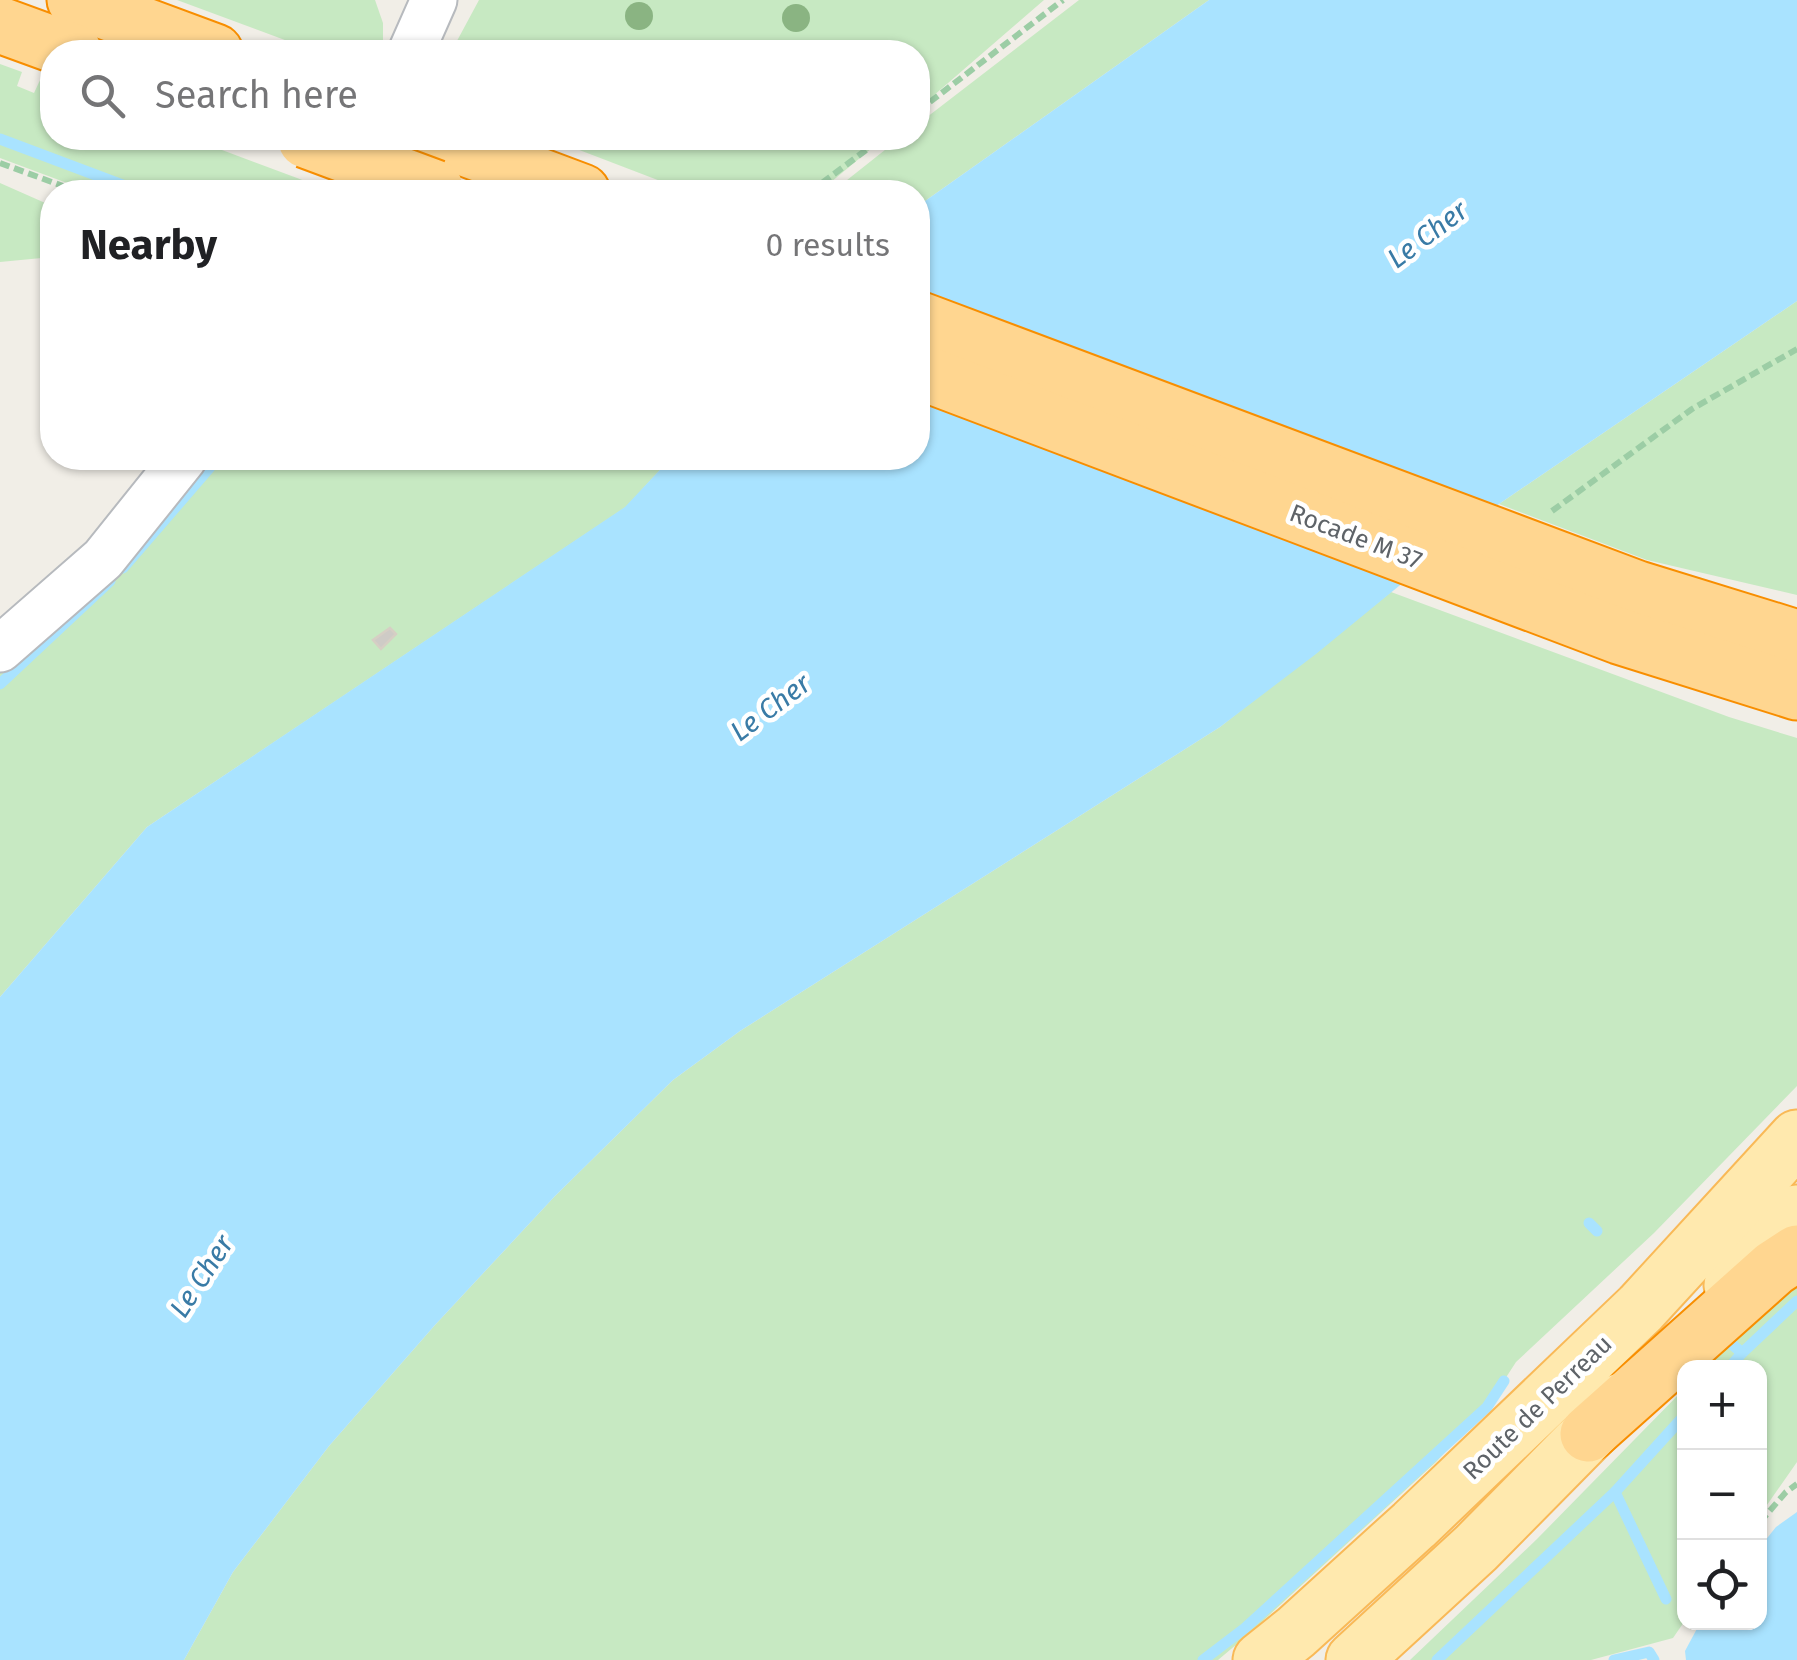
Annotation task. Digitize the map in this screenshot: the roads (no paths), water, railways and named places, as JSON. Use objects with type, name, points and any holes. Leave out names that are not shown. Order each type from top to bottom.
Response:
[{"type":"highway","points":[[76,0],[182,40]]},
{"type":"highway","points":[[0,25],[41,40]]},
{"type":"highway","points":[[362,150],[520,180]]},
{"type":"highway","name":"Rocade M 37","points":[[930,323],[1629,612],[1797,692]]},
{"type":"highway","name":"Rocade M 37","points":[[930,375],[1629,612],[1797,638]]},
{"type":"highway","points":[[1588,1434],[1774,1268],[1797,1253]]},
{"type":"main road","name":"Route de Perreau","points":[[1261,1660],[1414,1525],[1641,1308],[1797,1138]]},
{"type":"main road","name":"Route de Perreau","points":[[1354,1660],[1476,1548],[1797,1213]]},
{"type":"street","points":[[416,40],[434,0]]},
{"type":"street","points":[[356,180],[369,150]]},
{"type":"street","points":[[0,649],[103,559],[174,470]]},
{"type":"water","name":"Le Cher","points":[[1209,0],[1797,0],[1797,301],[1499,504],[1220,727],[740,1031],[673,1080],[555,1196],[329,1446],[233,1572],[184,1660],[0,1660],[0,997],[147,827],[625,507],[660,470],[930,470],[930,198]]},
{"type":"water","points":[[1797,1512],[1797,1660],[1686,1660],[1685,1651],[1696,1630],[1767,1630],[1767,1538]]},
{"type":"waterway","points":[[0,139],[109,180]]},
{"type":"waterway","points":[[123,568],[208,470]]},
{"type":"waterway","points":[[0,684],[110,581]]},
{"type":"waterway","points":[[1589,1223],[1597,1231]]},
{"type":"waterway","points":[[1726,1339],[1742,1353],[1797,1301]]},
{"type":"waterway","points":[[1736,1360],[1742,1353]]},
{"type":"waterway","points":[[1203,1660],[1245,1628],[1487,1407],[1504,1381]]},
{"type":"waterway","points":[[1437,1660],[1615,1492],[1677,1424]]},
{"type":"waterway","points":[[1615,1492],[1666,1599]]},
{"type":"waterway","points":[[1614,1660],[1649,1652],[1654,1660]]}]
